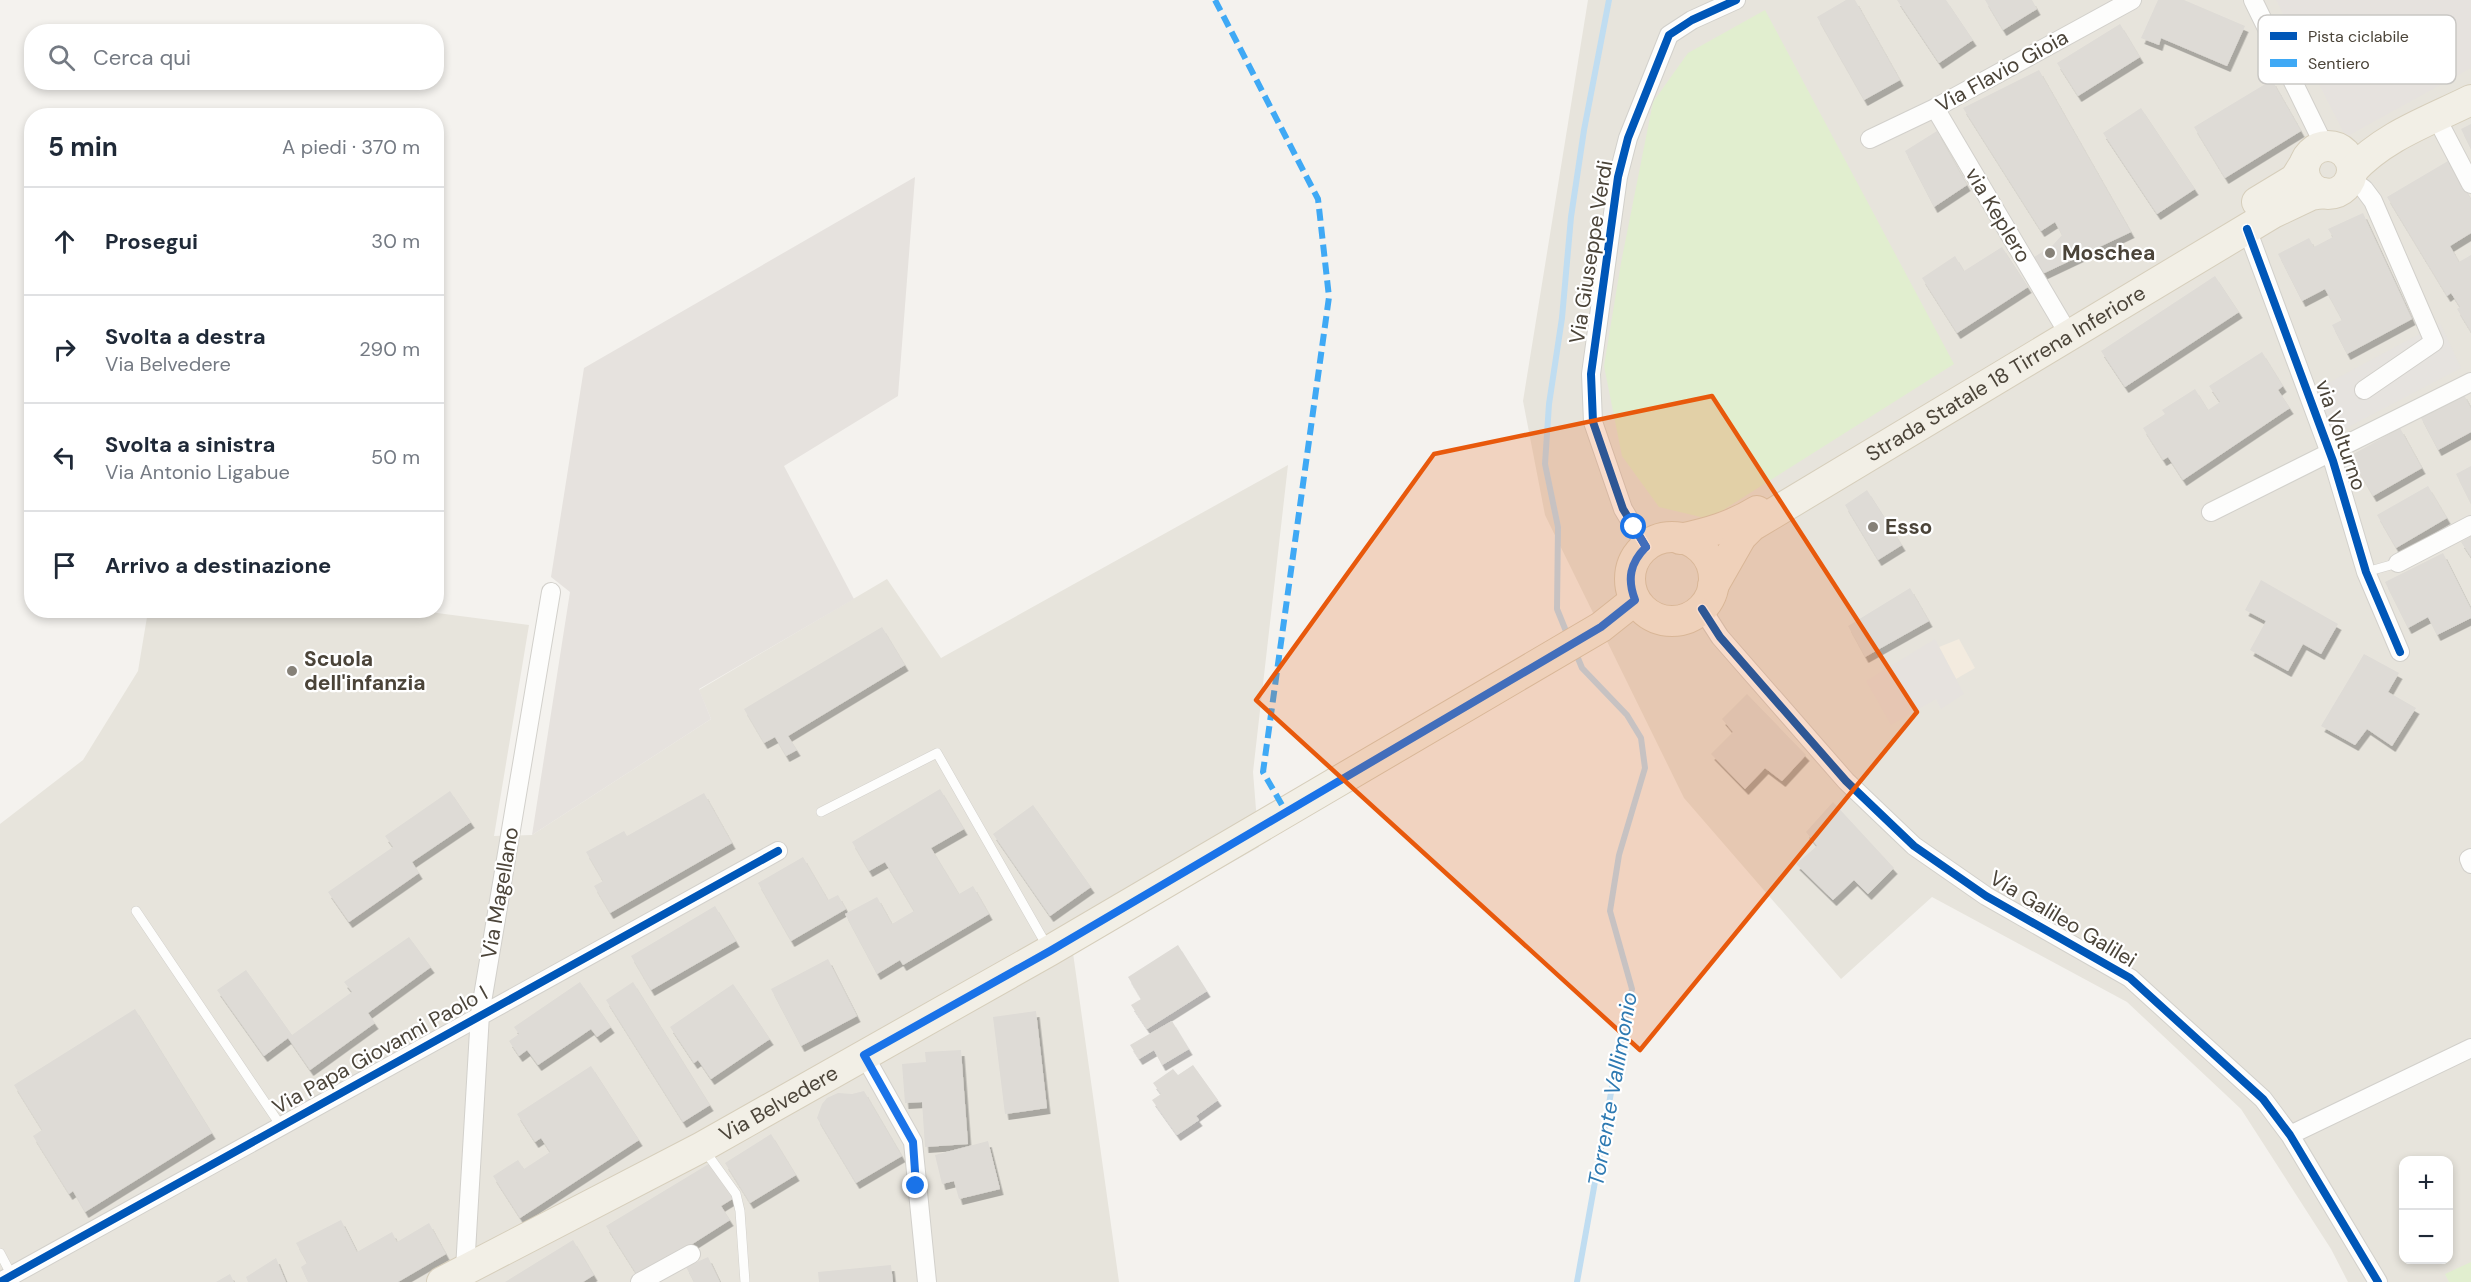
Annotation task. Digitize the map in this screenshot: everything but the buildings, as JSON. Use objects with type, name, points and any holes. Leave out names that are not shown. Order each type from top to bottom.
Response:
[{"type":"main road","name":"Strada Statale 18 Tirrena Inferiore","points":[[1708,597],[1741,537],[1752,526],[2247,229],[2295,202],[2324,193],[2316,191],[2309,184],[2304,171],[2381,145],[2471,100]]},
{"type":"main road","name":"Strada Statale 18 Tirrena Inferiore","points":[[1646,547],[1659,540],[1680,539],[1740,522],[2295,178],[2333,162]]},
{"type":"main road","points":[[1646,547],[1632,566],[1631,589],[1635,600],[1649,614],[1666,621],[1679,621],[1691,616],[1708,597],[1714,573],[1710,560],[1701,548],[1688,540],[1680,539]]},
{"type":"main road","name":"Via Belvedere","points":[[459,1278],[702,1147],[1050,951],[1601,627],[1635,600]]},
{"type":"street","name":"Via Giuseppe Verdi","points":[[1646,547],[1623,509],[1593,422],[1591,374],[1618,177],[1628,138],[1669,35],[1692,20],[1736,0]]},
{"type":"street","name":"Via Flavio Gioia","points":[[1870,139],[1935,108],[2132,0]]},
{"type":"street","points":[[2253,0],[2260,15]]},
{"type":"street","points":[[2294,84],[2333,162],[2364,189],[2373,201],[2434,342],[2364,390]]},
{"type":"street","name":"via Keplero","points":[[1935,108],[2062,323]]},
{"type":"street","points":[[2428,121],[2471,184]]},
{"type":"street","name":"via Volturno","points":[[2247,229],[2329,452],[2366,572],[2400,652]]},
{"type":"street","points":[[2211,512],[2471,382]]},
{"type":"street","points":[[2398,563],[2471,525]]},
{"type":"street","name":"Via Magellano","points":[[459,1278],[480,1014],[551,592]]},
{"type":"street","name":"Via Galileo Galilei","points":[[1708,597],[1720,637],[1845,781],[1914,846],[1986,896],[2130,978],[2263,1099],[2289,1135],[2378,1282]]},
{"type":"street","name":"Via Papa Giovanni Paolo I","points":[[6,1279],[480,1014],[778,851]]},
{"type":"street","points":[[2471,858],[2469,859],[2471,864]]},
{"type":"street","points":[[2289,1135],[2471,1048]]},
{"type":"street","points":[[864,1055],[913,1142],[927,1282]]},
{"type":"street","points":[[640,1282],[691,1254]]},
{"type":"lane","points":[[2366,572],[2398,563]]},
{"type":"lane","points":[[821,812],[937,753],[1050,951]]},
{"type":"lane","points":[[136,910],[281,1126]]},
{"type":"lane","points":[[702,1147],[736,1194],[740,1211],[745,1282]]},
{"type":"lane","points":[[0,1253],[6,1279]]},
{"type":"highlighted area","points":[[1712,396],[1917,712],[1640,1050],[1256,700],[1434,454]]},
{"type":"shaded area","points":[[1588,0],[2471,0],[2471,1282],[2348,1282],[2331,1249],[2241,1109],[2127,1002],[1932,897],[1841,979],[1684,798],[1545,515],[1523,401]]},
{"type":"shaded area","points":[[2276,0],[2471,0],[2471,68],[2456,76],[2456,15],[2284,15]]},
{"type":"shaded area","points":[[2319,84],[2442,84],[2346,137]]},
{"type":"shaded area","points":[[915,177],[898,396],[784,466],[854,599],[699,689],[711,719],[532,835],[570,592],[551,577],[584,368]]},
{"type":"shaded area","points":[[2440,323],[2461,368],[2333,435],[2313,391]]},
{"type":"shaded area","points":[[1288,465],[1253,772],[1259,847],[1073,953],[1119,1282],[0,1282],[0,824],[83,760],[138,671],[147,618],[444,618],[444,614],[529,625],[494,836],[532,835],[711,719],[699,690],[887,579],[941,658]]},
{"type":"shaded area","points":[[1935,639],[1964,694],[1941,709],[1936,699],[1891,725],[1866,681]]},
{"type":"shaded area","points":[[1959,639],[1975,668],[1956,679],[1939,647]]},
{"type":"green space","points":[[1765,10],[1954,364],[1709,519],[1659,507],[1622,456],[1604,366],[1621,263],[1653,102],[1688,53]]},
{"type":"green space","points":[[2471,1262],[2471,1282],[2449,1282],[2445,1274]]},
{"type":"waterway","name":"Torrente Vallimonio","points":[[1568,636],[1557,609],[1558,527],[1545,464],[1549,404],[1562,318],[1571,217],[1584,130],[1609,0]]},
{"type":"waterway","name":"Torrente Vallimonio","points":[[1575,651],[1582,668],[1627,715],[1641,738],[1645,768],[1619,855],[1610,911],[1632,989],[1577,1282]]},
{"type":"marked path","points":[[1215,0],[1318,199],[1329,297],[1263,772],[1286,812]]},
{"type":"cycle path","points":[[1646,547],[1623,509],[1593,422],[1591,374],[1618,177],[1628,138],[1669,35],[1692,20],[1736,0]]},
{"type":"cycle path","points":[[2247,229],[2333,461],[2366,572],[2400,652]]},
{"type":"cycle path","points":[[1702,609],[1720,637],[1846,781],[1914,846],[1986,896],[2130,978],[2263,1099],[2290,1135],[2378,1282]]},
{"type":"cycle path","points":[[0,1282],[778,851]]},
{"type":"place","name":"Moschea","points":[[2050,253]]},
{"type":"place","name":"Esso","points":[[1873,527]]},
{"type":"place","name":"Scuola dell'infanzia","points":[[292,671]]},
{"type":"route","points":[[916,1186],[913,1142],[864,1055],[1050,951],[1601,627],[1635,600],[1631,589],[1632,566],[1646,547],[1634,527]]}]
